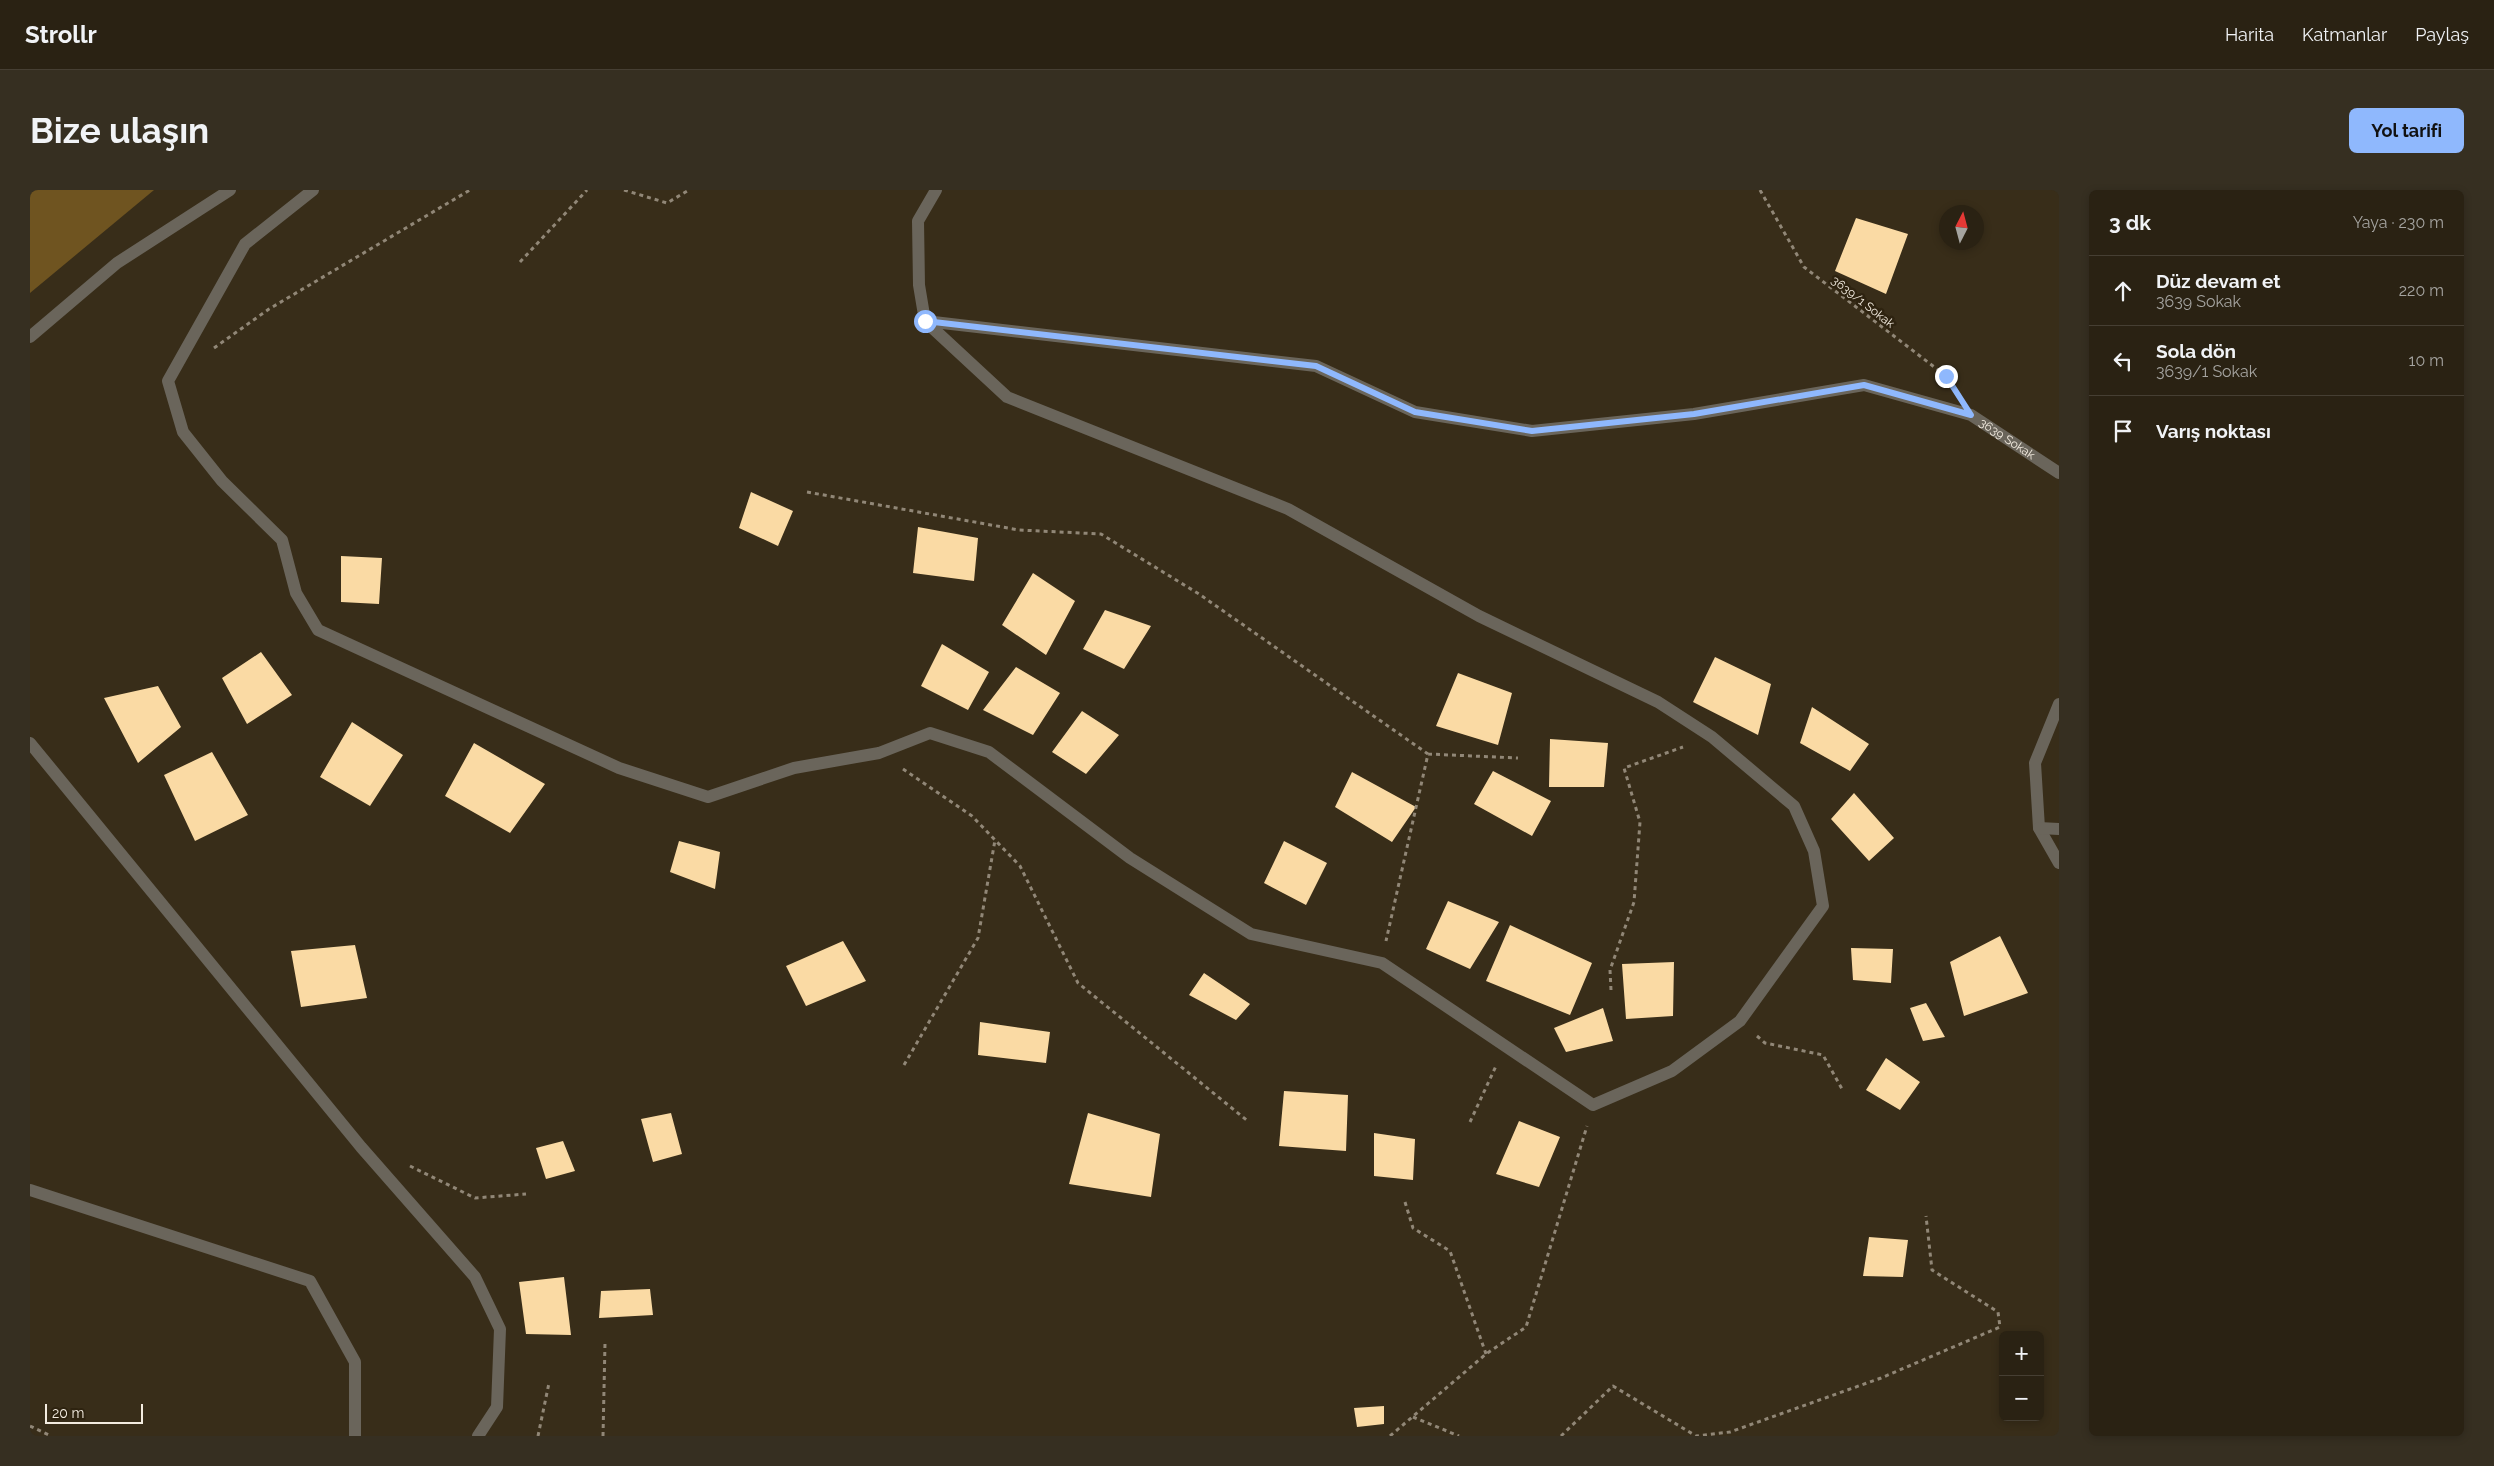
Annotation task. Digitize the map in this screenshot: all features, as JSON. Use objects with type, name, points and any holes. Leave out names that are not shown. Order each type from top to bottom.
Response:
[{"type":"street","points":[[30,338],[117,263],[230,190]]},
{"type":"street","points":[[313,190],[245,244],[168,381],[183,432],[222,481],[282,540],[296,593],[318,630],[619,768],[708,797],[794,768],[879,753],[930,733],[989,752],[1130,858],[1251,934],[1382,963],[1593,1105],[1672,1071],[1740,1020],[1823,906],[1814,851],[1794,806],[1712,737],[1658,702],[1479,616],[1288,510],[1007,398],[925,321],[919,285],[918,221],[936,190]]},
{"type":"street","name":"3639 Sokak","points":[[925,321],[1316,366],[1415,412],[1532,431],[1694,414],[1864,385],[1971,415],[2059,473]]},
{"type":"street","points":[[2059,704],[2035,762],[2039,828],[2059,863]]},
{"type":"street","points":[[30,743],[361,1147],[475,1277],[500,1329],[497,1407],[478,1436]]},
{"type":"street","points":[[2039,828],[2059,829]]},
{"type":"street","points":[[30,1190],[310,1281],[355,1362],[355,1436]]},
{"type":"path","points":[[207,353],[269,308],[470,190]]},
{"type":"path","points":[[520,262],[587,190]]},
{"type":"path","points":[[624,190],[667,203],[689,190]]},
{"type":"path","name":"3639/1 Sokak","points":[[1760,190],[1804,267],[1946,376],[1971,415]]},
{"type":"path","points":[[807,492],[1019,530],[1101,534],[1199,594],[1428,754],[1518,758]]},
{"type":"path","points":[[1611,990],[1610,970],[1634,902],[1640,822],[1624,768],[1712,737]]},
{"type":"path","points":[[879,753],[972,816],[1020,866],[1078,983],[1249,1122]]},
{"type":"path","points":[[1382,963],[1393,906],[1428,754]]},
{"type":"path","points":[[904,1066],[978,938],[995,840]]},
{"type":"path","points":[[1740,1020],[1765,1043],[1823,1055],[1842,1089]]},
{"type":"path","points":[[1470,1122],[1506,1046]]},
{"type":"path","points":[[1390,1436],[1486,1354],[1526,1327],[1593,1105]]},
{"type":"path","points":[[407,1164],[476,1198],[526,1194]]},
{"type":"path","points":[[1405,1202],[1413,1228],[1450,1251],[1486,1354]]},
{"type":"path","points":[[1561,1436],[1613,1386],[1696,1436],[1730,1432],[1881,1378],[2000,1326],[1998,1312],[1932,1270],[1926,1216]]},
{"type":"path","points":[[603,1436],[605,1343]]},
{"type":"path","points":[[538,1436],[549,1383]]},
{"type":"path","points":[[1413,1417],[1459,1436]]},
{"type":"path","points":[[30,1426],[51,1436]]},
{"type":"shaded area","points":[[30,190],[154,190],[30,293]]},
{"type":"building","points":[[1856,218],[1908,234],[1886,294],[1835,271]]},
{"type":"building","points":[[751,492],[793,511],[778,546],[739,528]]},
{"type":"building","points":[[918,527],[978,538],[974,581],[913,573]]},
{"type":"building","points":[[341,556],[382,558],[379,604],[341,602]]},
{"type":"building","points":[[1033,573],[1075,601],[1046,655],[1002,625]]},
{"type":"building","points":[[1105,610],[1151,626],[1124,669],[1083,649]]},
{"type":"building","points":[[942,644],[989,672],[968,710],[921,686]]},
{"type":"building","points":[[261,652],[292,695],[247,724],[222,678]]},
{"type":"building","points":[[1715,657],[1771,684],[1758,735],[1693,702]]},
{"type":"building","points":[[1016,667],[1060,693],[1033,735],[983,710]]},
{"type":"building","points":[[1458,673],[1512,693],[1498,745],[1436,726]]},
{"type":"building","points":[[158,686],[181,727],[138,763],[104,698]]},
{"type":"building","points":[[1812,707],[1869,744],[1850,771],[1800,743]]},
{"type":"building","points":[[1082,711],[1119,735],[1086,774],[1052,752]]},
{"type":"building","points":[[352,722],[403,755],[370,806],[320,777]]},
{"type":"building","points":[[1550,739],[1608,743],[1604,787],[1549,787]]},
{"type":"building","points":[[474,743],[545,784],[510,833],[445,796]]},
{"type":"building","points":[[212,752],[248,815],[195,841],[164,775]]},
{"type":"building","points":[[1493,771],[1551,801],[1532,836],[1474,804]]},
{"type":"building","points":[[1352,772],[1416,807],[1392,842],[1335,807]]},
{"type":"building","points":[[1854,793],[1894,838],[1869,861],[1831,819]]},
{"type":"building","points":[[679,841],[720,852],[715,889],[670,872]]},
{"type":"building","points":[[1284,841],[1327,863],[1306,905],[1264,883]]},
{"type":"building","points":[[1448,901],[1499,922],[1470,969],[1426,949]]},
{"type":"building","points":[[1510,925],[1592,963],[1570,1015],[1486,981]]},
{"type":"building","points":[[2000,936],[2028,993],[1964,1016],[1950,962]]},
{"type":"building","points":[[843,941],[866,981],[806,1006],[786,966]]},
{"type":"building","points":[[355,945],[367,998],[301,1007],[291,951]]},
{"type":"building","points":[[1851,948],[1893,949],[1891,983],[1853,980]]},
{"type":"building","points":[[1674,962],[1673,1016],[1626,1019],[1622,964]]},
{"type":"building","points":[[1204,973],[1250,1004],[1236,1020],[1189,995]]},
{"type":"building","points":[[1926,1003],[1945,1037],[1923,1041],[1910,1008]]},
{"type":"building","points":[[1603,1008],[1613,1041],[1566,1052],[1554,1028]]},
{"type":"building","points":[[980,1022],[1050,1032],[1046,1063],[978,1055]]},
{"type":"building","points":[[1886,1058],[1920,1082],[1900,1110],[1866,1090]]},
{"type":"building","points":[[1284,1091],[1348,1095],[1346,1151],[1279,1146]]},
{"type":"building","points":[[671,1113],[682,1154],[653,1162],[641,1119]]},
{"type":"building","points":[[1088,1113],[1160,1134],[1151,1197],[1069,1184]]},
{"type":"building","points":[[1519,1121],[1560,1137],[1539,1187],[1496,1174]]},
{"type":"building","points":[[1374,1133],[1415,1139],[1413,1180],[1374,1176]]},
{"type":"building","points":[[563,1141],[575,1171],[546,1179],[536,1148]]},
{"type":"building","points":[[1869,1237],[1908,1240],[1903,1277],[1863,1276]]},
{"type":"building","points":[[564,1277],[571,1335],[526,1334],[519,1282]]},
{"type":"building","points":[[650,1289],[653,1315],[599,1318],[601,1291]]},
{"type":"building","points":[[1384,1406],[1384,1424],[1357,1427],[1354,1408]]},
{"type":"route","points":[[925,321],[1316,366],[1415,412],[1532,431],[1694,414],[1864,385],[1971,415],[1946,376]]}]
